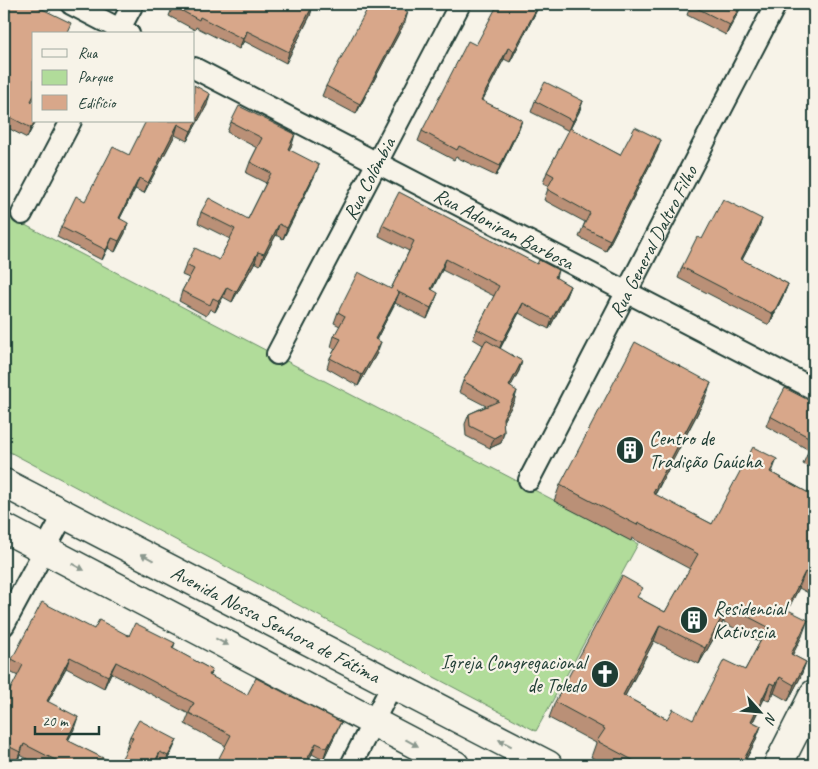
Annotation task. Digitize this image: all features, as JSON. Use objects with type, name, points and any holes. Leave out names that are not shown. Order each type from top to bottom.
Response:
[{"type":"street","points":[[71,4],[122,32],[133,4]]},
{"type":"street","name":"Rua Colômbia","points":[[277,354],[460,4]]},
{"type":"street","name":"Rua General Daltro Filho","points":[[529,480],[776,4]]},
{"type":"street","name":"Rua Adoniran Barbosa","points":[[195,69],[814,389]]},
{"type":"street","points":[[22,214],[70,122]]},
{"type":"street","name":"Avenida Nossa Senhora de Fátima","points":[[4,483],[548,765]]},
{"type":"street","points":[[4,625],[64,514]]},
{"type":"street","name":"Avenida Nossa Senhora de Fátima","points":[[4,528],[455,765]]},
{"type":"street","points":[[351,765],[392,685]]},
{"type":"street","points":[[778,765],[814,694]]},
{"type":"street","points":[[796,765],[814,731]]},
{"type":"green space","points":[[4,214],[638,544],[536,731],[4,449]]},
{"type":"building","points":[[4,4],[32,4],[71,23],[67,32],[32,32],[31,101],[32,122],[34,122],[31,128],[10,117],[4,129]]},
{"type":"building","points":[[174,4],[313,5],[289,52],[247,31],[243,39],[200,17],[199,20],[173,6]]},
{"type":"building","points":[[370,4],[402,4],[400,7],[408,12],[360,104],[326,86]]},
{"type":"building","points":[[498,4],[539,4],[514,51],[508,48],[481,100],[522,120],[500,166],[459,146],[457,150],[422,131],[468,41],[476,45]]},
{"type":"building","points":[[691,4],[741,4],[730,25]]},
{"type":"building","points":[[545,82],[583,101],[573,121],[535,101]]},
{"type":"building","points":[[195,86],[210,94],[191,131],[178,124],[148,183],[139,178],[119,218],[128,223],[119,241],[112,238],[106,250],[61,227],[76,196],[85,201],[113,147],[129,155],[146,122],[195,122]]},
{"type":"building","points":[[239,106],[295,134],[288,149],[319,165],[287,228],[279,224],[264,254],[258,252],[236,292],[227,287],[219,301],[213,298],[210,305],[182,291],[194,269],[186,265],[195,248],[219,260],[235,229],[201,212],[209,198],[248,219],[271,173],[250,162],[262,138],[231,122]]},
{"type":"building","points":[[635,127],[661,140],[610,240],[583,227],[590,213],[547,189],[554,176],[547,172],[570,128],[620,155]]},
{"type":"building","points":[[399,192],[537,264],[539,260],[558,270],[555,277],[570,286],[552,319],[523,303],[502,342],[477,329],[499,286],[446,259],[431,289],[438,293],[431,308],[396,291],[399,293],[375,339],[381,342],[362,375],[330,358],[341,339],[334,336],[345,316],[338,312],[358,272],[391,289],[414,241],[382,225]]},
{"type":"building","points":[[723,199],[762,219],[741,259],[788,284],[773,314],[682,267],[697,237],[702,239]]},
{"type":"building","points":[[486,340],[522,361],[509,386],[517,391],[503,418],[504,432],[494,438],[470,426],[469,414],[499,401],[463,381]]},
{"type":"building","points":[[635,342],[711,383],[653,493],[712,524],[753,447],[777,459],[770,472],[814,496],[814,529],[810,536],[814,538],[814,577],[805,572],[786,609],[808,620],[791,654],[806,662],[794,685],[780,677],[775,685],[770,683],[751,721],[761,726],[741,765],[642,765],[597,741],[605,729],[555,702],[622,576],[643,588],[637,597],[665,612],[698,554],[638,522],[637,525],[560,485]],"holes":[[[728,606],[768,627],[745,670],[724,660],[693,720],[673,709],[667,719],[623,695],[660,625],[705,648]]]},
{"type":"building","points":[[785,388],[814,403],[814,440],[770,416]]},
{"type":"building","points":[[814,441],[814,458],[807,454]]},
{"type":"building","points":[[42,602],[94,629],[99,620],[129,636],[135,623],[175,643],[172,648],[212,670],[209,675],[247,695],[256,678],[341,722],[327,748],[316,743],[304,765],[223,765],[217,762],[231,735],[189,713],[194,703],[116,662],[108,676],[70,657],[47,701],[78,717],[67,740],[117,765],[65,765],[24,744],[20,752],[4,744],[4,702],[23,665],[12,659]]},
{"type":"building","points":[[139,720],[177,740],[168,756],[160,752],[153,765],[118,765],[133,738],[130,736]]},
{"type":"place","name":"Centro de Tradição Gaúcha","points":[[630,450]]},
{"type":"place","name":"Residencial Katiuscia","points":[[694,620]]},
{"type":"place","name":"Igreja Congregacional de Toledo","points":[[605,674]]}]
